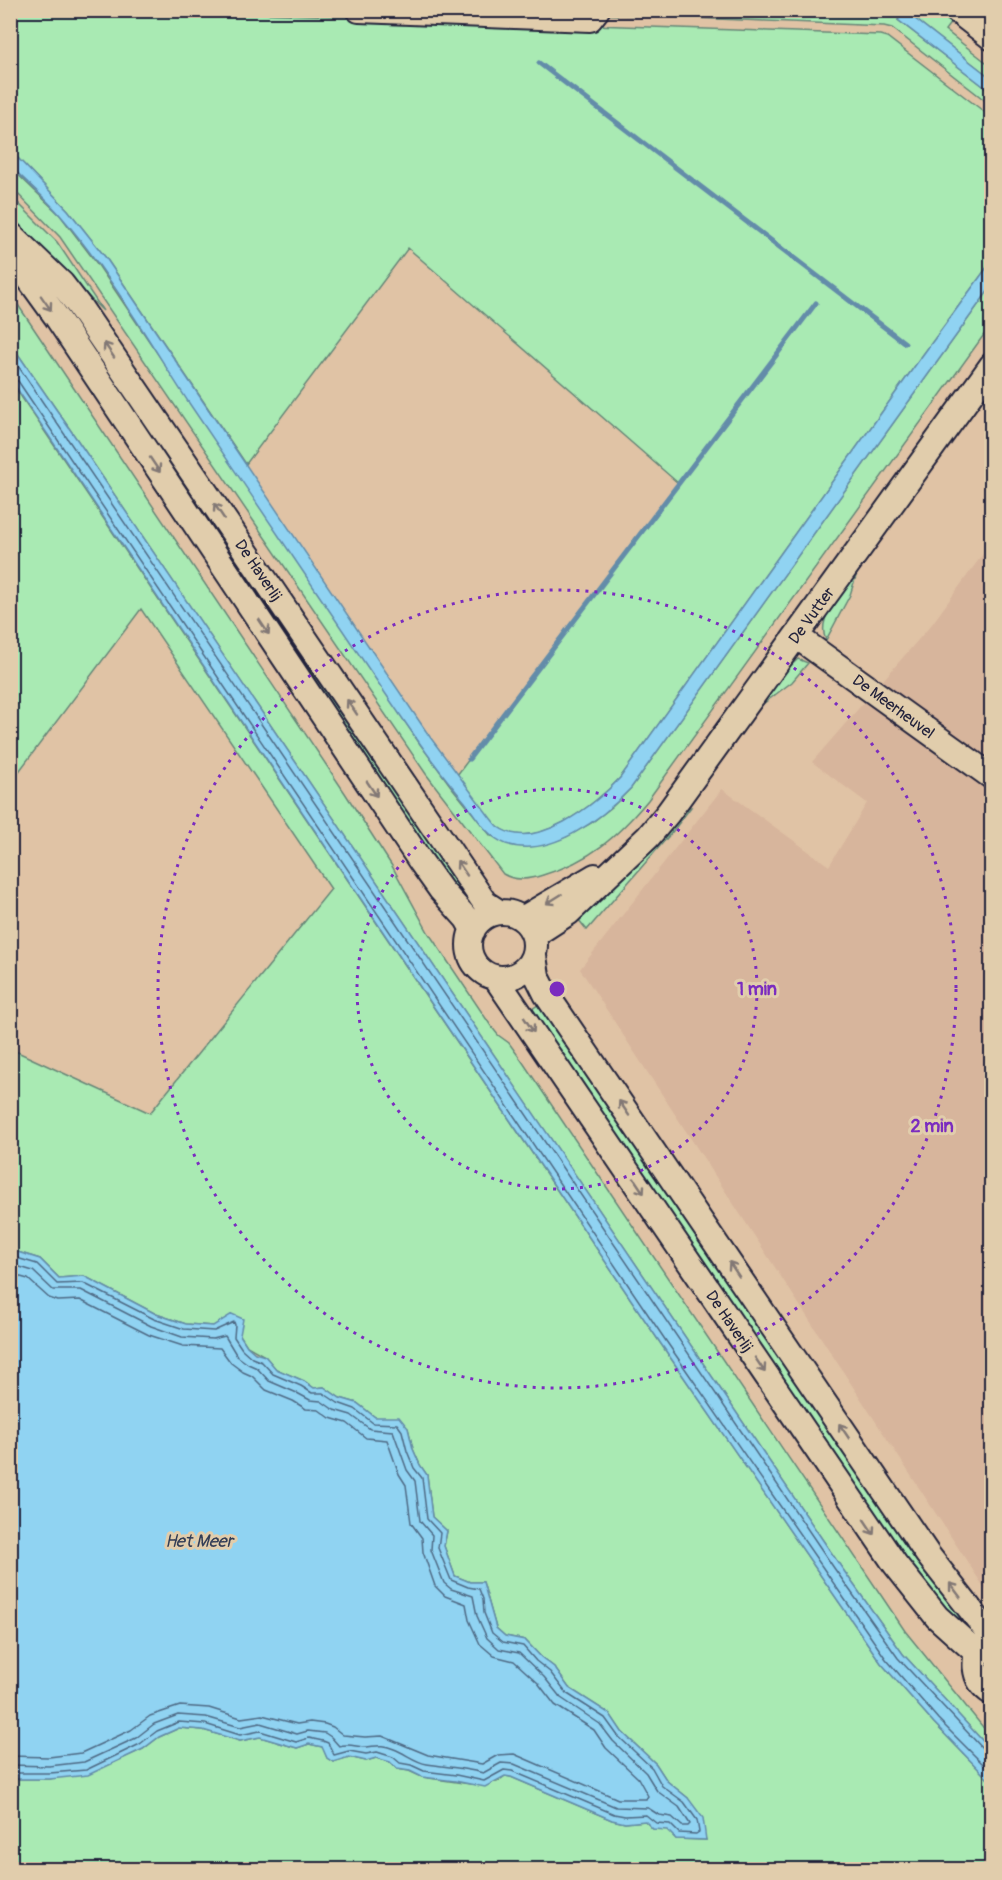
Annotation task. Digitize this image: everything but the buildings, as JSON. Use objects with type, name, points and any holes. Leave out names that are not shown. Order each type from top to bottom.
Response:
[{"type":"street","points":[[359,10],[590,19],[597,10]]},
{"type":"street","points":[[956,10],[992,38]]},
{"type":"street","name":"De Haverlij","points":[[10,234],[55,276],[79,306],[486,903],[499,912]]},
{"type":"street","name":"De Haverlij","points":[[10,257],[24,272],[58,319],[441,891],[473,930]]},
{"type":"street","name":"De Vutter","points":[[530,937],[558,896],[623,860],[648,837],[668,813],[992,365]]},
{"type":"street","name":"De Meerheuvel","points":[[796,636],[992,777]]},
{"type":"street","points":[[499,912],[511,913],[530,937],[528,966],[519,974],[507,978],[495,977],[478,968],[472,959],[470,950],[473,930],[479,921],[499,912]]},
{"type":"street","name":"De Haverlij","points":[[530,937],[537,976],[553,1004],[987,1642]]},
{"type":"street","name":"De Haverlij","points":[[495,977],[895,1564],[937,1617],[987,1642]]},
{"type":"street","points":[[987,1642],[975,1664],[976,1675],[981,1685],[992,1693]]},
{"type":"shaded area","points":[[991,543],[991,1598],[580,969],[722,789],[829,866],[867,803],[812,762],[932,624]]},
{"type":"green space","points":[[603,10],[905,11],[898,20],[991,92],[991,105],[892,28],[884,26],[600,14]]},
{"type":"green space","points":[[918,10],[945,11],[955,17],[945,30],[991,66],[991,78],[914,18]]},
{"type":"green space","points":[[10,11],[197,11],[880,35],[887,37],[991,117],[991,262],[620,778],[596,800],[564,822],[529,834],[513,834],[493,822],[457,775],[678,483],[408,248],[246,464],[106,258],[68,210],[11,151]]},
{"type":"green space","points":[[10,167],[60,215],[98,265],[420,744],[450,785],[491,836],[541,845],[566,837],[591,823],[631,788],[991,287],[991,325],[648,800],[614,836],[589,855],[543,875],[518,879],[503,874],[426,774],[60,237],[11,187]]},
{"type":"green space","points":[[11,196],[57,242],[103,311],[68,276],[11,226]]},
{"type":"green space","points":[[10,293],[345,793],[392,866],[428,932],[491,1026],[509,1043],[522,1061],[905,1631],[991,1737],[991,1750],[903,1654],[839,1564],[11,344]]},
{"type":"green space","points":[[68,303],[466,889],[455,896],[61,308]]},
{"type":"green space","points":[[10,380],[661,1344],[881,1663],[934,1723],[991,1782],[991,1869],[11,1869],[11,1779],[50,1779],[121,1759],[179,1728],[203,1730],[240,1741],[260,1737],[297,1748],[309,1744],[323,1747],[327,1758],[333,1762],[349,1757],[366,1761],[376,1758],[390,1762],[397,1769],[422,1777],[470,1784],[497,1782],[505,1776],[511,1777],[612,1820],[625,1823],[645,1821],[653,1829],[667,1829],[676,1839],[706,1840],[688,1798],[667,1781],[656,1764],[622,1732],[610,1714],[569,1688],[554,1667],[525,1640],[505,1636],[496,1628],[483,1582],[470,1582],[455,1576],[444,1546],[447,1531],[432,1517],[427,1475],[413,1449],[408,1428],[375,1417],[357,1403],[340,1398],[324,1387],[314,1388],[276,1369],[265,1356],[247,1346],[240,1335],[213,1326],[186,1324],[156,1314],[84,1276],[59,1278],[40,1259],[11,1250],[11,1049],[150,1113],[331,889],[141,609],[11,782]]},
{"type":"green space","points":[[857,573],[850,595],[826,640],[824,622],[832,604]]},
{"type":"green space","points":[[798,659],[808,663],[792,682],[759,707],[786,670]]},
{"type":"green space","points":[[683,807],[691,807],[587,930],[574,914]]},
{"type":"green space","points":[[541,1003],[903,1539],[980,1633],[971,1638],[916,1588],[529,1011]]},
{"type":"water","points":[[905,11],[918,11],[914,18],[991,78],[991,92],[898,20]]},
{"type":"water","points":[[11,151],[68,210],[106,258],[430,737],[496,825],[513,833],[529,834],[547,830],[564,822],[581,812],[620,778],[991,262],[991,287],[631,788],[606,812],[575,833],[540,846],[523,847],[506,844],[493,837],[433,761],[213,439],[95,260],[60,215],[11,167]]},
{"type":"water","points":[[11,344],[839,1564],[903,1654],[991,1750],[991,1782],[934,1723],[881,1663],[661,1344],[11,380]]},
{"type":"water","name":"Het Meer","points":[[11,1250],[40,1259],[59,1278],[84,1276],[156,1314],[186,1324],[213,1326],[232,1314],[243,1319],[240,1335],[247,1346],[255,1353],[265,1356],[276,1369],[314,1388],[324,1387],[340,1398],[357,1403],[375,1417],[399,1417],[408,1428],[413,1449],[427,1475],[432,1517],[447,1531],[444,1546],[455,1576],[470,1582],[483,1582],[496,1628],[505,1636],[525,1640],[554,1667],[569,1688],[610,1714],[622,1732],[656,1764],[667,1781],[688,1798],[703,1818],[706,1840],[676,1839],[667,1830],[653,1829],[645,1821],[625,1823],[612,1820],[511,1777],[505,1776],[485,1787],[422,1777],[410,1771],[397,1769],[390,1762],[376,1758],[366,1761],[349,1757],[333,1762],[327,1758],[322,1747],[309,1744],[297,1748],[260,1737],[240,1741],[203,1730],[179,1728],[159,1737],[143,1749],[88,1775],[50,1779],[11,1779]]},
{"type":"waterway","points":[[539,63],[905,343]]},
{"type":"waterway","points":[[469,759],[816,303]]}]
